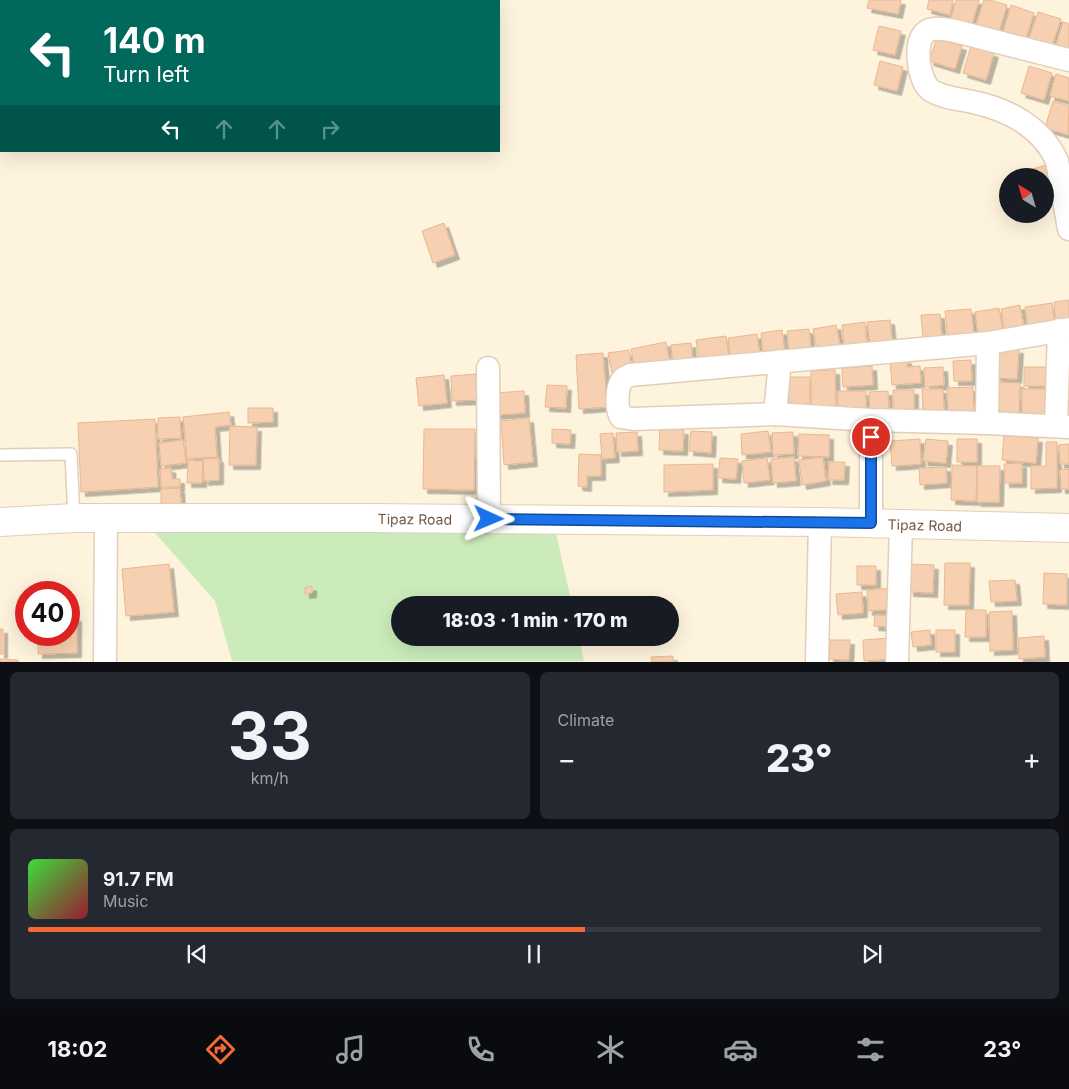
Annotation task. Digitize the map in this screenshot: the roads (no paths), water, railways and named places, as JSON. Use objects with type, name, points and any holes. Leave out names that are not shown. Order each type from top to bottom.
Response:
[{"type":"street","points":[[1069,60],[951,30],[934,28],[924,33],[919,43],[920,68],[924,82],[930,90],[941,96],[987,105],[1009,113],[1022,121],[1043,139],[1057,161],[1069,229]]},
{"type":"street","points":[[1064,330],[1062,426],[871,420],[775,414],[633,419],[621,417],[617,408],[619,385],[623,379],[630,375],[988,343],[1064,330]]},
{"type":"street","points":[[987,423],[988,343]]},
{"type":"street","points":[[775,414],[780,361]]},
{"type":"street","points":[[488,368],[489,519]]},
{"type":"street","points":[[871,420],[871,523]]},
{"type":"street","name":"Tipaz Road","points":[[0,522],[74,518],[489,519],[820,522],[1069,528]]},
{"type":"street","points":[[106,518],[106,662]]},
{"type":"street","points":[[817,662],[820,522]]},
{"type":"street","points":[[897,662],[901,524]]},
{"type":"lane","points":[[0,455],[71,454],[74,518]]}]
